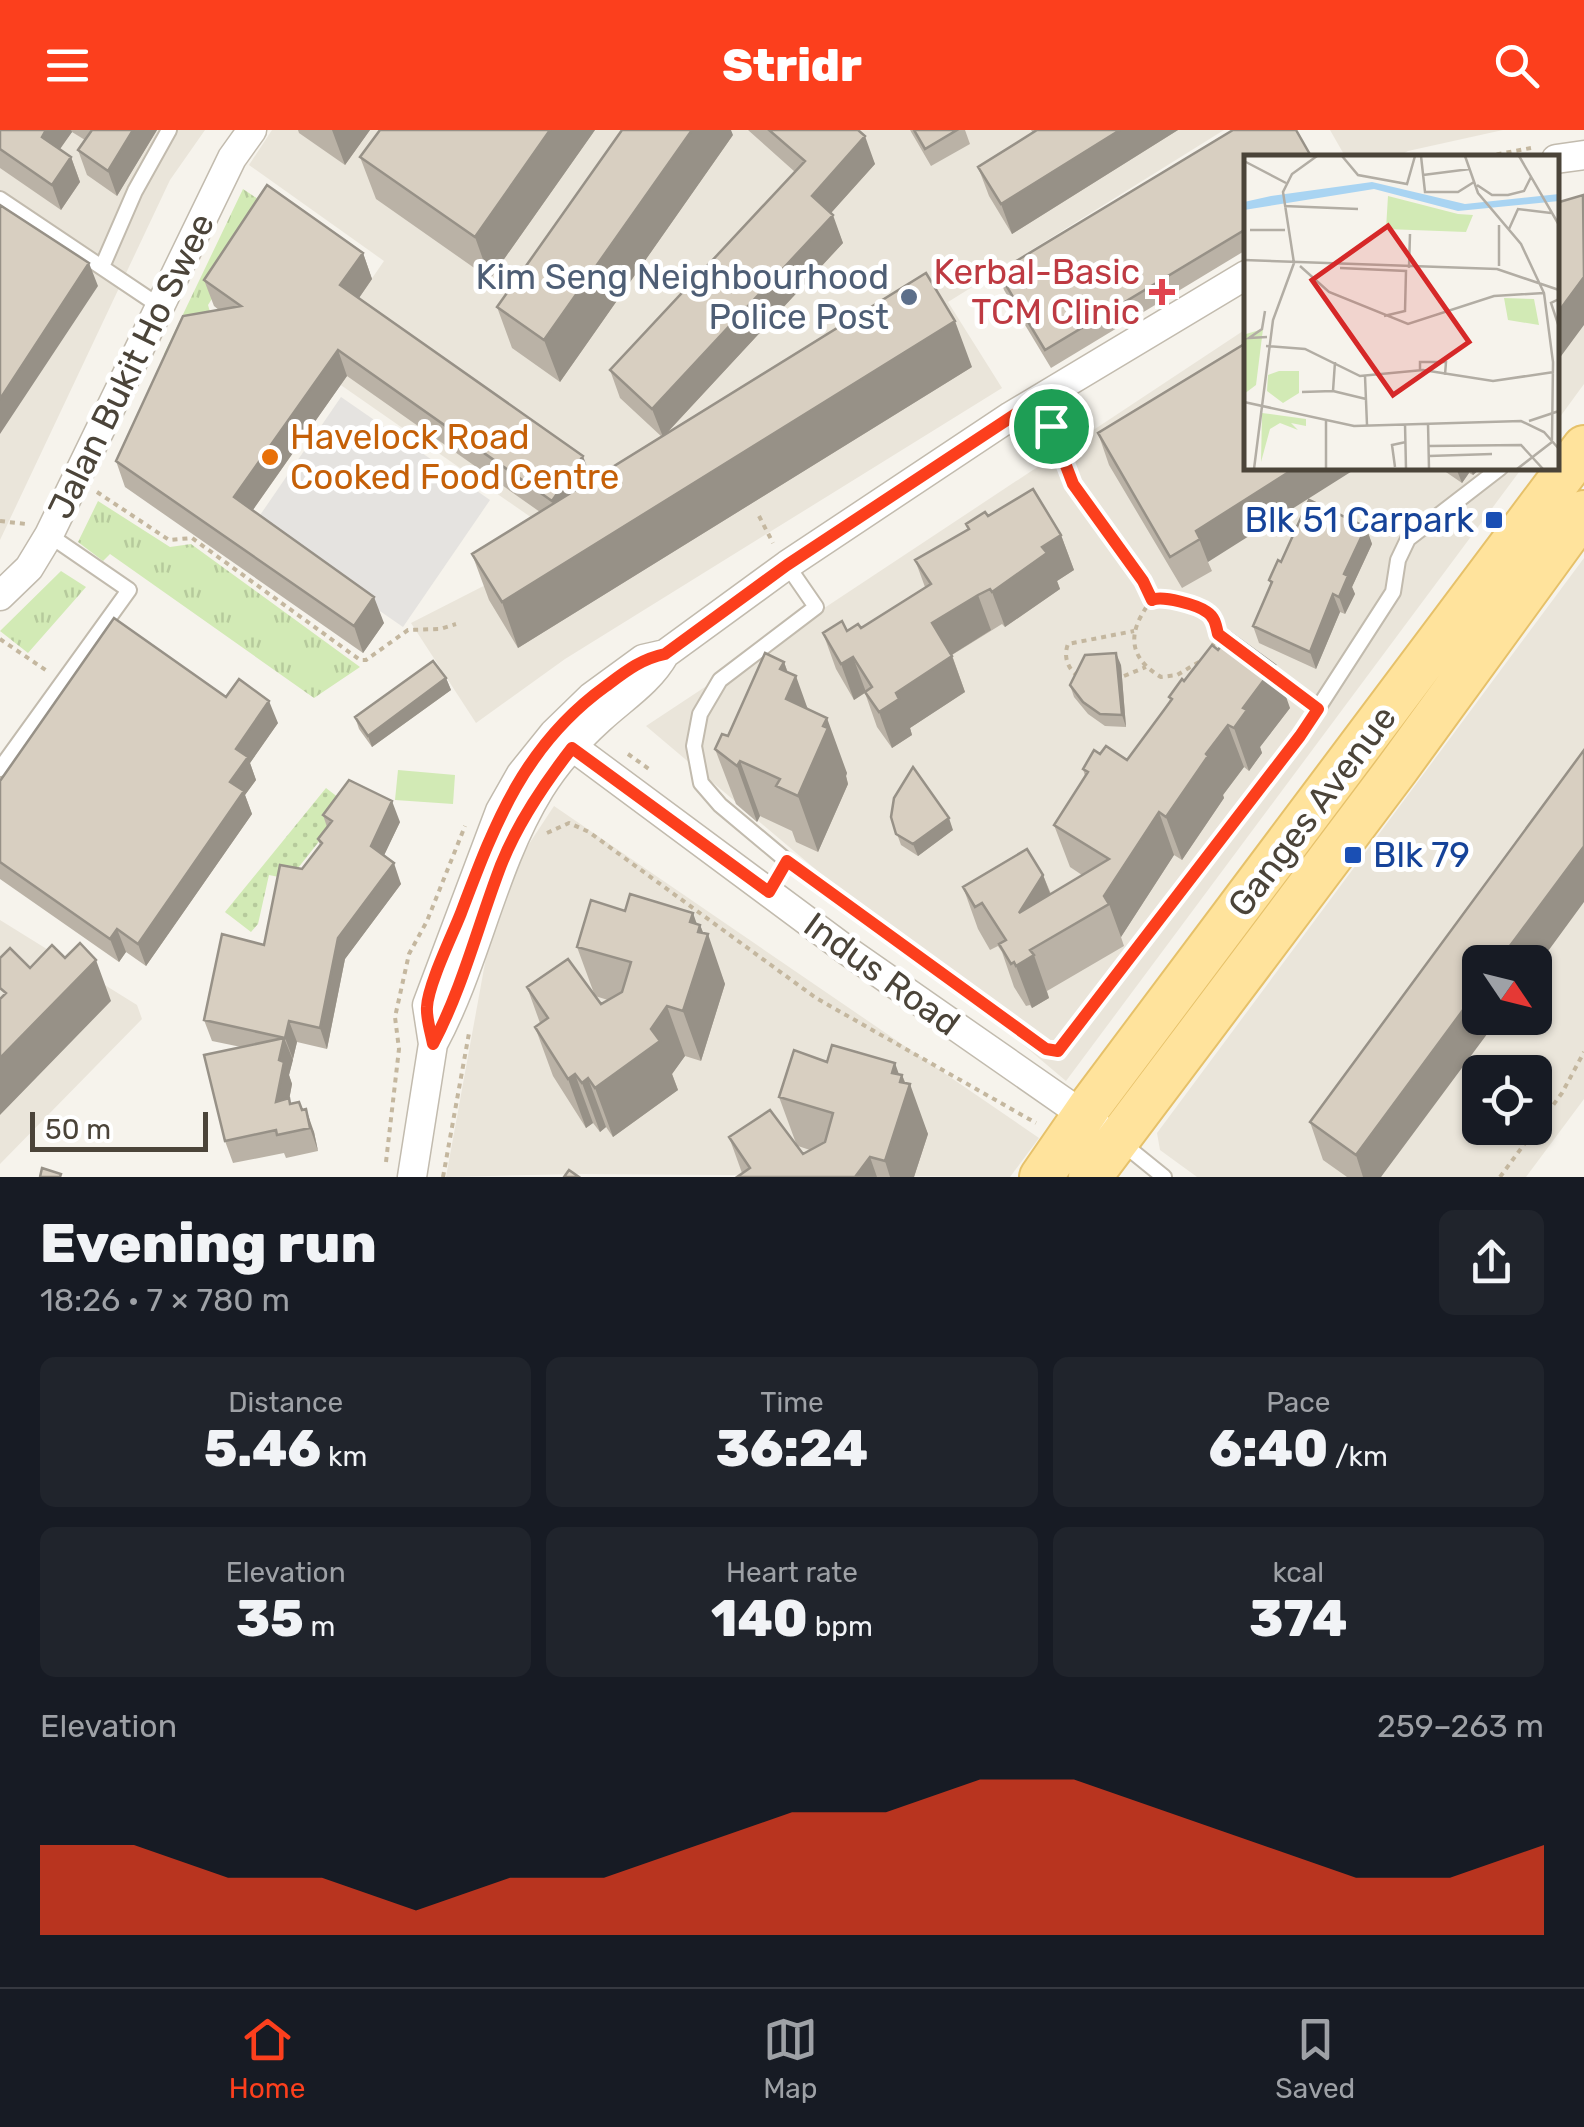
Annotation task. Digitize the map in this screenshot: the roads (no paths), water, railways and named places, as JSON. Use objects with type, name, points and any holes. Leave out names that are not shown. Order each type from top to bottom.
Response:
[{"type":"main road","name":"Ganges Avenue","points":[[1090,1177],[1082,1127],[1584,447]]},
{"type":"main road","name":"Ganges Avenue","points":[[1041,1177],[1386,785],[1584,512]]},
{"type":"street","name":"Jalan Bukit Ho Swee","points":[[0,596],[29,568],[38,530],[134,357],[232,158],[252,130]]},
{"type":"street","points":[[1543,154],[1584,156]]},
{"type":"street","points":[[412,1177],[433,1044],[453,1007],[502,862],[563,740],[653,675],[665,654],[780,554],[1244,276]]},
{"type":"street","name":"Indus Road","points":[[563,740],[1082,1127]]},
{"type":"lane","points":[[102,267],[136,190],[169,130]]},
{"type":"lane","points":[[0,199],[158,306]]},
{"type":"lane","points":[[780,554],[816,607],[720,680],[700,714],[694,746],[701,783],[720,805],[787,861],[1046,1049],[1058,1051],[1300,736],[1393,592],[1398,560],[1408,540],[1497,470]]},
{"type":"lane","points":[[0,769],[128,590],[38,530]]},
{"type":"lane","points":[[769,892],[787,861]]},
{"type":"lane","name":"Indus Road","points":[[1082,1127],[1164,1177]]},
{"type":"place","name":"Kerbal-Basic TCM Clinic","points":[[1162,292]]},
{"type":"place","name":"Kim Seng Neighbourhood Police Post","points":[[909,297]]},
{"type":"place","name":"Havelock Road Cooked Food Centre","points":[[270,457]]},
{"type":"place","name":"Blk 51 Carpark","points":[[1494,520]]},
{"type":"place","name":"Blk 79","points":[[1353,855]]}]
